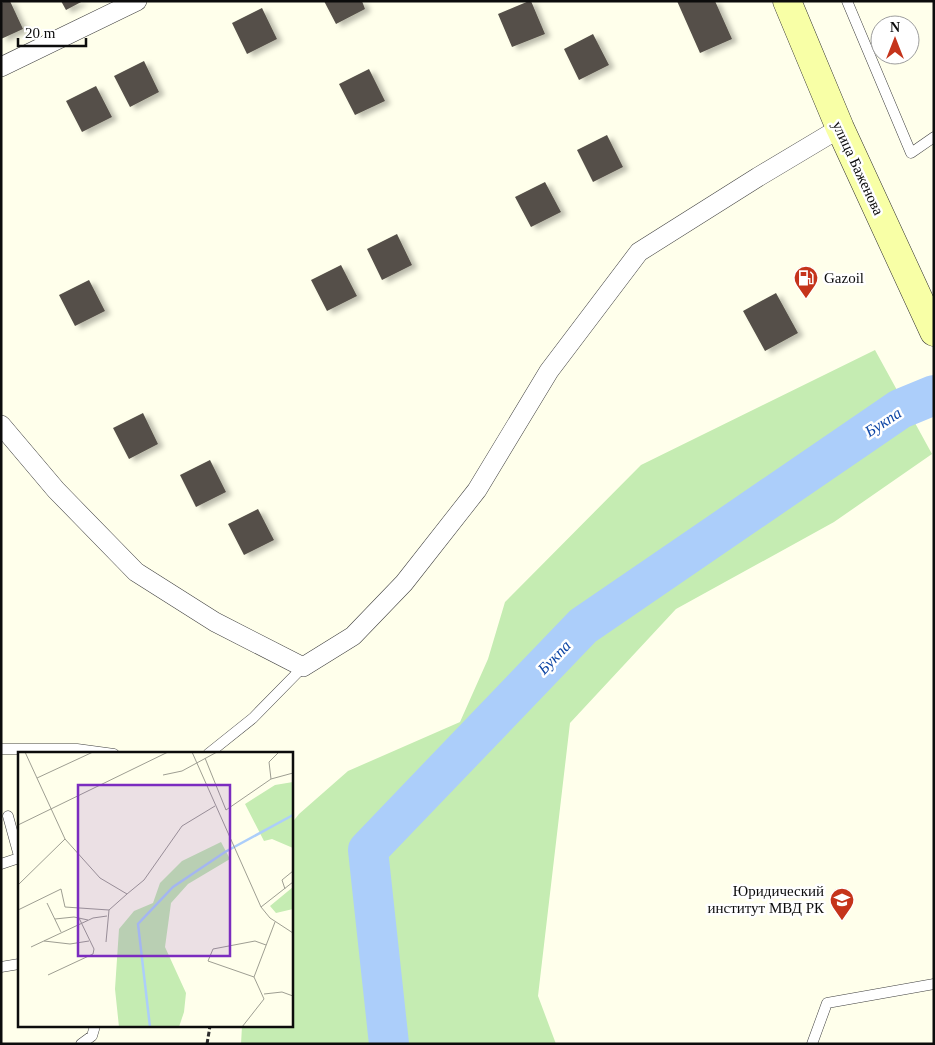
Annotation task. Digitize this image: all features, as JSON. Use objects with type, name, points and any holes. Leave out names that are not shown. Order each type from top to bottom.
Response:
[{"type":"main road","name":"улица Баженова","points":[[787,1],[840,128],[934,332]]},
{"type":"street","points":[[1,67],[137,1]]},
{"type":"street","points":[[1,425],[56,490],[136,572],[215,622],[303,667],[353,636],[404,583],[477,490],[549,371],[639,252],[840,128]]},
{"type":"lane","points":[[847,1],[911,153],[934,138]]},
{"type":"lane","points":[[210,752],[253,718],[303,667]]},
{"type":"lane","points":[[1,749],[77,749],[99,752]]},
{"type":"lane","points":[[18,818],[5,816],[18,854]]},
{"type":"lane","points":[[1,864],[18,857]]},
{"type":"lane","points":[[1,967],[18,964]]},
{"type":"lane","points":[[812,1044],[827,1003],[934,984]]},
{"type":"lane","points":[[81,1044],[92,1036],[94,1028]]},
{"type":"path","points":[[207,1044],[210,1028]]},
{"type":"green space","points":[[875,350],[932,454],[834,522],[676,609],[570,723],[538,996],[556,1044],[241,1044],[242,1028],[292,1028],[292,823],[299,814],[348,771],[460,722],[488,659],[505,602],[641,465]]},
{"type":"building","points":[[10,1],[23,29],[1,39],[1,3]]},
{"type":"building","points":[[61,1],[83,1],[66,10]]},
{"type":"building","points":[[324,1],[362,1],[365,9],[336,24]]},
{"type":"building","points":[[531,1],[545,34],[512,47],[498,14]]},
{"type":"building","points":[[677,1],[715,1],[732,39],[700,53]]},
{"type":"building","points":[[262,8],[277,39],[247,54],[232,23]]},
{"type":"building","points":[[593,34],[609,65],[579,80],[564,49]]},
{"type":"building","points":[[144,61],[159,92],[130,107],[114,76]]},
{"type":"building","points":[[369,69],[385,101],[355,115],[339,84]]},
{"type":"building","points":[[96,86],[112,117],[82,132],[66,101]]},
{"type":"building","points":[[607,135],[623,167],[593,182],[577,150]]},
{"type":"building","points":[[545,182],[561,212],[531,227],[515,197]]},
{"type":"building","points":[[397,234],[412,265],[382,280],[367,249]]},
{"type":"building","points":[[341,265],[357,296],[327,311],[311,280]]},
{"type":"building","points":[[89,280],[105,311],[75,326],[59,295]]},
{"type":"building","points":[[776,293],[798,333],[765,351],[743,311]]},
{"type":"building","points":[[143,413],[158,444],[129,459],[113,428]]},
{"type":"building","points":[[210,460],[226,492],[196,507],[180,475]]},
{"type":"building","points":[[258,509],[274,540],[244,555],[228,524]]},
{"type":"waterway","name":"Букпа","points":[[389,1044],[368,850],[583,626],[900,409],[934,395]]},
{"type":"place","name":"Gazoil","points":[[806,299]]},
{"type":"place","name":"Юридический институт МВД РК","points":[[842,921]]}]
